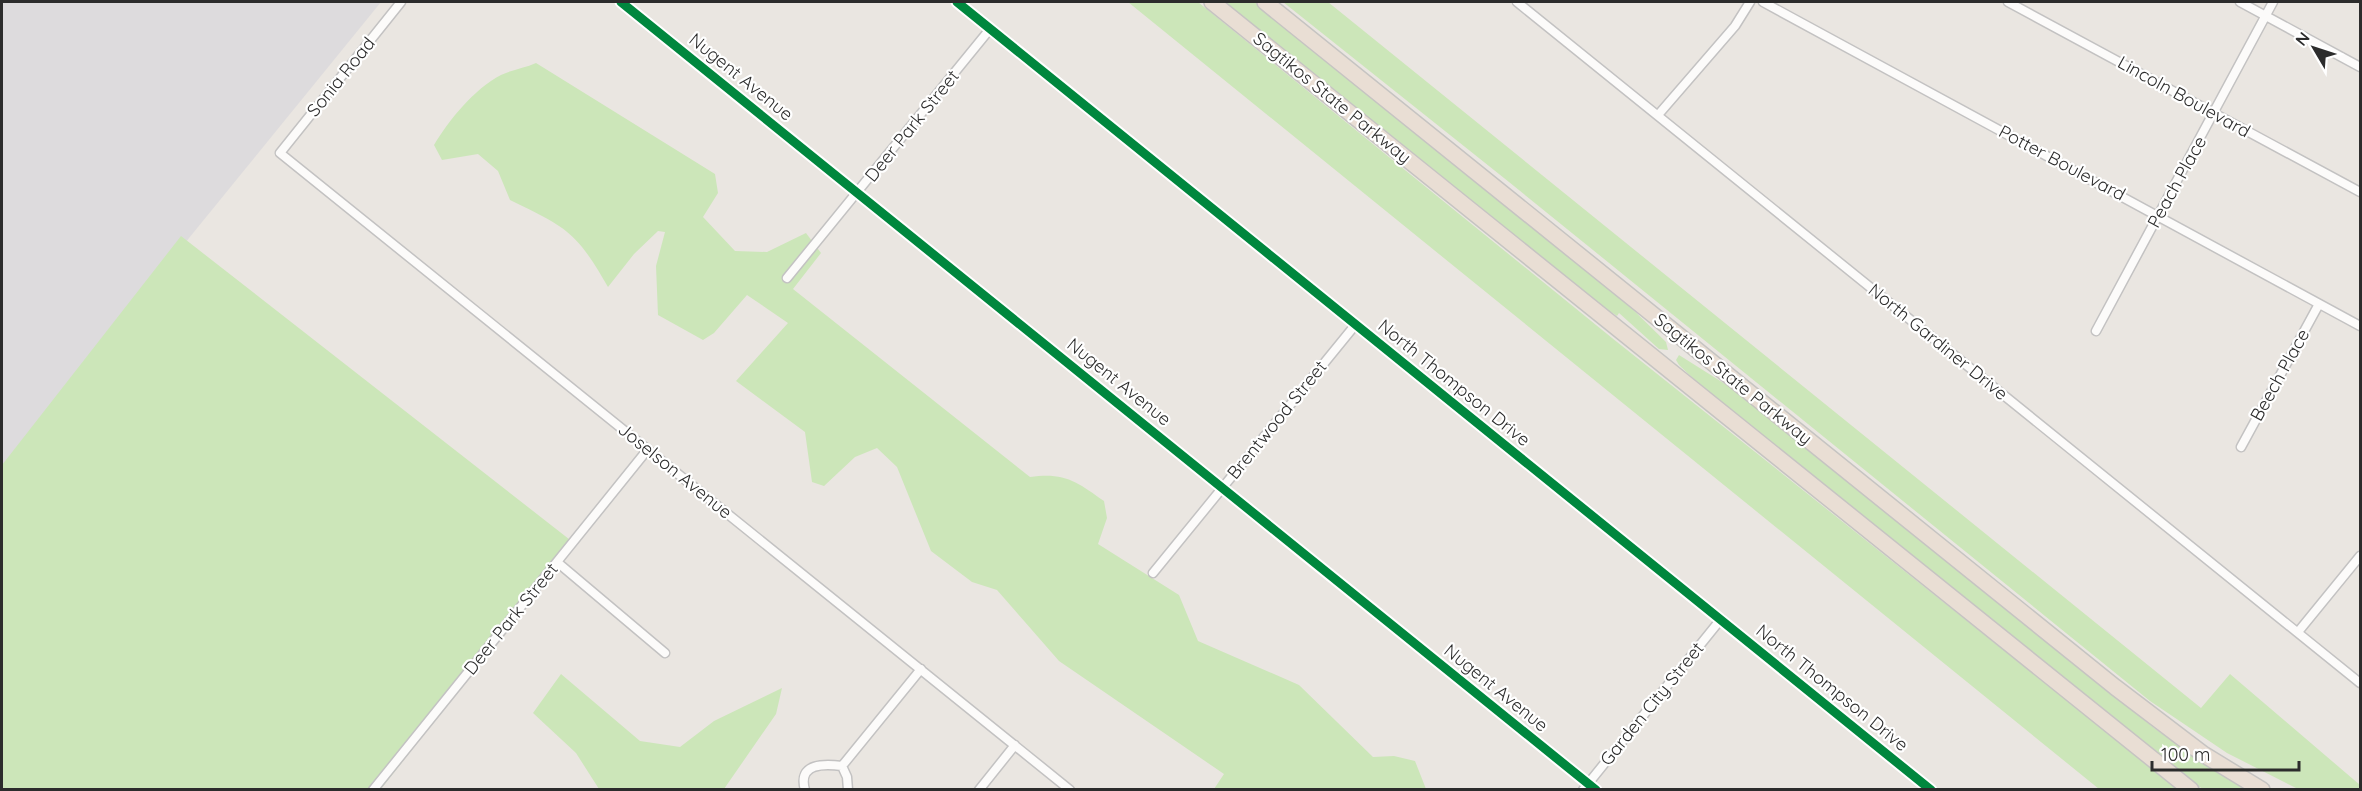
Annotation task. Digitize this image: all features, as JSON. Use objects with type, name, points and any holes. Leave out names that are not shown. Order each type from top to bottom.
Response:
[{"type":"highway","name":"Sagtikos State Parkway","points":[[1212,2],[2096,715]]},
{"type":"highway","name":"Sagtikos State Parkway","points":[[1265,2],[2115,687],[2203,754]]},
{"type":"highway","points":[[2096,715],[2191,789]]},
{"type":"highway","points":[[2096,715],[2197,789]]},
{"type":"highway","points":[[2203,754],[2262,789]]},
{"type":"highway","points":[[2203,754],[2272,789]]},
{"type":"street","name":"Sonia Road","points":[[280,153],[401,2]]},
{"type":"street","name":"Nugent Avenue","points":[[621,2],[1222,487],[1585,786],[1596,789]]},
{"type":"street","name":"North Thompson Drive","points":[[957,2],[1931,789]]},
{"type":"street","name":"North Gardiner Drive","points":[[1517,2],[2361,683]]},
{"type":"street","points":[[1658,116],[1735,26],[1750,2]]},
{"type":"street","name":"Potter Boulevard","points":[[1762,2],[2361,326]]},
{"type":"street","name":"Lincoln Boulevard","points":[[2008,2],[2361,192]]},
{"type":"street","points":[[2240,2],[2361,67]]},
{"type":"street","name":"Peach Place","points":[[2096,331],[2273,2]]},
{"type":"street","name":"Deer Park Street","points":[[787,278],[990,28]]},
{"type":"street","name":"Joselson Avenue","points":[[280,153],[1070,789]]},
{"type":"street","name":"Beech Place","points":[[2241,447],[2319,304]]},
{"type":"street","name":"Brentwood Street","points":[[1153,573],[1356,324]]},
{"type":"street","name":"Deer Park Street","points":[[373,789],[648,449]]},
{"type":"street","points":[[2298,632],[2361,556]]},
{"type":"street","points":[[557,562],[665,653]]},
{"type":"street","name":"Garden City Street","points":[[1585,786],[1721,619]]},
{"type":"street","points":[[842,766],[921,669]]},
{"type":"street","points":[[979,789],[1015,745]]},
{"type":"street","points":[[805,789],[806,777],[810,768],[826,763],[842,766]]},
{"type":"street","points":[[842,766],[848,777],[848,789]]},
{"type":"shaded area","points":[[2,2],[381,2],[2,468]]},
{"type":"green space","points":[[1128,2],[1198,2],[1612,338],[2178,789],[2099,789]]},
{"type":"green space","points":[[1222,2],[1255,2],[1612,289],[1666,342],[1668,350],[1659,349],[1619,313],[1617,316],[1611,312],[1609,314]]},
{"type":"green space","points":[[1283,2],[1328,2],[2201,708],[2230,674],[2360,785],[2360,789],[2298,789],[2227,753],[2150,701]]},
{"type":"green space","points":[[536,63],[715,174],[718,193],[703,217],[735,251],[767,252],[806,233],[821,253],[793,289],[1030,477],[1062,477],[1104,501],[1107,518],[1098,544],[1179,595],[1198,641],[1299,685],[1373,757],[1394,756],[1415,761],[1426,789],[1214,789],[1224,774],[1059,661],[997,590],[972,582],[931,551],[897,467],[877,448],[855,457],[824,486],[812,482],[805,432],[736,381],[788,323],[747,295],[714,333],[703,340],[658,315],[656,266],[665,232],[658,231],[634,254],[608,287],[575,239],[553,222],[510,200],[498,171],[478,154],[442,160],[434,145],[463,106],[481,88],[501,75]]},
{"type":"green space","points":[[181,236],[574,543],[381,789],[2,789],[2,465]]},
{"type":"green space","points":[[1679,355],[1733,389],[2154,728],[2215,771],[2250,789],[2203,789],[2185,778],[1725,409],[1679,365],[1676,360]]},
{"type":"green space","points":[[561,674],[640,741],[680,747],[714,721],[782,688],[776,714],[724,789],[599,789],[576,753],[533,713]]},
{"type":"cycle path","points":[[621,2],[1596,790]]},
{"type":"cycle path","points":[[957,2],[1931,790]]}]
